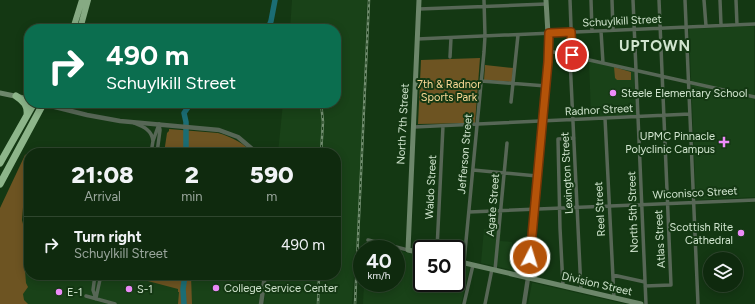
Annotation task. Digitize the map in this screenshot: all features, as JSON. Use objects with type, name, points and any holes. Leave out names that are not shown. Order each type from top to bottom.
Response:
[{"type":"highway","points":[[75,24],[82,0]]},
{"type":"highway","points":[[81,24],[88,0]]},
{"type":"highway","points":[[16,96],[24,103]]},
{"type":"highway","points":[[26,108],[26,115]]},
{"type":"highway","points":[[0,163],[31,108]]},
{"type":"highway","points":[[0,184],[40,108]]},
{"type":"main road","name":"North 7th Street","points":[[408,250],[419,0]]},
{"type":"main road","points":[[528,278],[533,209],[549,51],[546,2]]},
{"type":"main road","points":[[0,93],[24,97]]},
{"type":"main road","points":[[408,250],[413,251]]},
{"type":"main road","name":"Division Street","points":[[465,262],[641,304]]},
{"type":"street","name":"Jefferson Street","points":[[465,252],[485,36],[484,0]]},
{"type":"street","name":"Lexington Street","points":[[570,0],[570,59],[581,290]]},
{"type":"street","points":[[591,0],[592,31]]},
{"type":"street","points":[[612,0],[613,30]]},
{"type":"street","name":"North 5th Street","points":[[633,0],[646,304]]},
{"type":"street","name":"Atlas Street","points":[[645,284],[671,285],[659,0]]},
{"type":"street","points":[[685,0],[698,304]]},
{"type":"street","points":[[704,0],[706,26]]},
{"type":"street","points":[[720,0],[721,25]]},
{"type":"street","points":[[736,0],[737,25]]},
{"type":"street","points":[[419,9],[546,2]]},
{"type":"street","name":"Schuylkill Street","points":[[417,39],[755,24]]},
{"type":"street","points":[[601,31],[603,63]]},
{"type":"street","points":[[511,102],[518,35]]},
{"type":"street","points":[[450,57],[451,38]]},
{"type":"street","points":[[549,51],[755,97]]},
{"type":"street","points":[[481,80],[546,86]]},
{"type":"street","points":[[62,108],[93,116],[131,122],[190,126],[229,132],[251,148]]},
{"type":"street","name":"Radnor Street","points":[[414,127],[690,114]]},
{"type":"street","name":"Reel Street","points":[[605,118],[614,298]]},
{"type":"street","points":[[131,122],[148,130],[152,135],[153,142]]},
{"type":"street","points":[[152,148],[159,124]]},
{"type":"street","points":[[158,148],[160,130],[159,124]]},
{"type":"street","name":"Waldo Street","points":[[437,240],[443,126]]},
{"type":"street","points":[[563,286],[558,140],[574,138]]},
{"type":"street","name":"Agate Street","points":[[494,269],[508,143]]},
{"type":"street","points":[[473,170],[537,176]]},
{"type":"street","name":"Wiconisco Street","points":[[469,212],[755,200]]},
{"type":"street","points":[[464,304],[473,265]]},
{"type":"street","points":[[485,304],[494,269]]},
{"type":"street","points":[[612,275],[645,284]]},
{"type":"street","points":[[524,304],[528,278]]},
{"type":"street","points":[[94,280],[92,290],[86,296],[115,304]]},
{"type":"street","points":[[96,299],[100,280]]},
{"type":"street","points":[[261,304],[265,280]]},
{"type":"street","points":[[92,290],[96,299]]},
{"type":"street","points":[[98,291],[108,302]]},
{"type":"shaded area","points":[[292,0],[367,0],[359,208],[357,240],[353,240],[352,304],[264,304],[266,280],[341,280],[341,148],[278,148],[282,108],[341,108],[341,24],[290,24]]},
{"type":"shaded area","name":"UPMC Pinnacle Polyclinic Campus","points":[[754,26],[755,197],[696,200],[689,29]]},
{"type":"shaded area","name":"Steele Elementary School","points":[[589,60],[634,71],[636,115],[591,117]]},
{"type":"shaded area","points":[[0,220],[24,222],[24,280],[246,280],[261,288],[259,304],[0,304]]},
{"type":"shaded area","points":[[484,229],[501,231],[500,241],[512,242],[512,246],[527,247],[525,273],[481,263]]},
{"type":"shaded area","points":[[405,252],[413,254],[413,292],[464,292],[461,304],[363,304],[364,292],[405,292]]},
{"type":"shaded area","points":[[465,266],[470,267],[465,288]]},
{"type":"shaded area","points":[[532,283],[534,283],[625,304],[528,304]]},
{"type":"green space","name":"7th & Radnor Sports Park","points":[[480,58],[475,123],[418,124],[421,60]]},
{"type":"green space","points":[[485,65],[513,68],[512,82],[484,80]]},
{"type":"green space","points":[[614,67],[631,72],[631,80],[617,80],[615,78]]},
{"type":"green space","points":[[169,129],[218,133],[228,136],[247,148],[165,148],[167,133]]},
{"type":"green space","points":[[24,157],[24,195],[22,220],[24,228],[24,280],[26,280],[28,287],[23,294],[24,300],[28,304],[0,304],[0,208]]},
{"type":"green space","points":[[144,280],[191,280],[192,304],[178,304],[178,289]]},
{"type":"waterway","points":[[270,24],[275,0]]},
{"type":"waterway","points":[[186,148],[186,122],[184,113],[188,108]]},
{"type":"waterway","points":[[184,280],[184,304]]},
{"type":"railway","points":[[355,304],[369,0]]},
{"type":"railway","points":[[321,148],[323,122],[322,108]]},
{"type":"railway","points":[[318,304],[319,280]]},
{"type":"place","name":"Steele Elementary School","points":[[613,93]]},
{"type":"place","name":"UPMC Pinnacle Polyclinic Campus","points":[[724,142]]},
{"type":"place","name":"Scottish Rite Cathedral","points":[[741,233]]},
{"type":"place","name":"College Service Center","points":[[216,288]]},
{"type":"place","name":"S-1","points":[[129,289]]},
{"type":"place","name":"E-1","points":[[59,292]]},
{"type":"district","name":"UPTOWN","points":[[655,46]]},
{"type":"route","points":[[530,257],[533,209],[549,51],[549,33],[571,32],[572,55]]}]
